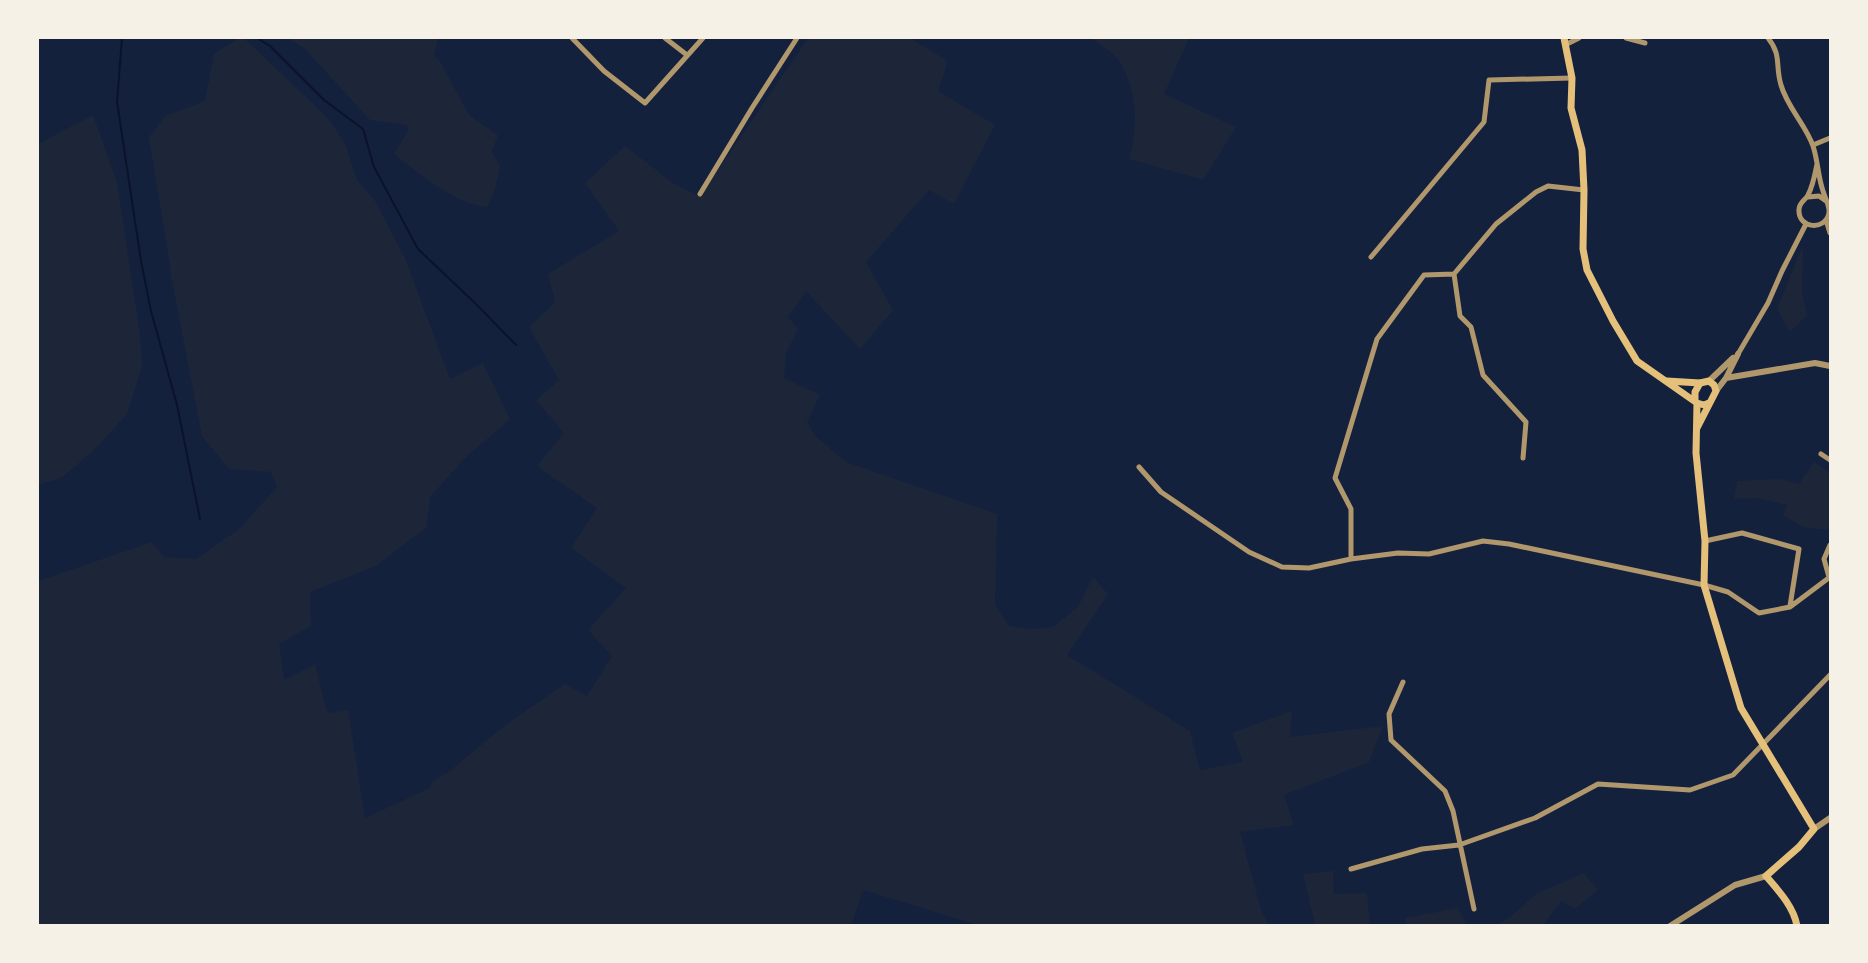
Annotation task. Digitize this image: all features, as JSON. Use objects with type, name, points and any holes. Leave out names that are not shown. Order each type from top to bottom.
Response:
[{"type":"main road","points":[[1565,41],[1572,78],[1571,108],[1582,150],[1583,249],[1587,270],[1637,361],[1696,402],[1704,405],[1709,403]]},
{"type":"main road","points":[[1666,381],[1700,383],[1709,381],[1714,384],[1716,391],[1696,430]]},
{"type":"main road","points":[[1700,383],[1695,392],[1696,453],[1705,541],[1704,585],[1741,708],[1814,830],[1799,847],[1766,876],[1782,896],[1797,926]]},
{"type":"street","points":[[572,38],[604,71],[645,103],[703,38]]},
{"type":"street","points":[[665,38],[687,56]]},
{"type":"street","points":[[700,194],[797,38]]},
{"type":"street","points":[[1565,41],[1579,38]]},
{"type":"street","points":[[1626,38],[1645,43]]},
{"type":"street","points":[[1768,38],[1775,46],[1779,58],[1780,84],[1813,145],[1829,211],[1826,220],[1830,233]]},
{"type":"street","points":[[1371,257],[1484,122],[1489,80],[1572,78]]},
{"type":"street","points":[[1813,145],[1830,138]]},
{"type":"street","points":[[1817,164],[1808,197],[1802,202],[1798,211],[1806,224],[1816,226],[1826,220]]},
{"type":"street","points":[[1350,559],[1351,509],[1335,478],[1377,339],[1424,275],[1454,274],[1496,224],[1536,192],[1548,186],[1584,190]]},
{"type":"street","points":[[1808,197],[1820,196],[1827,202]]},
{"type":"street","points":[[1716,391],[1726,378],[1768,303],[1806,224]]},
{"type":"street","points":[[1454,274],[1460,316],[1471,327],[1484,375],[1526,422],[1523,458]]},
{"type":"street","points":[[1709,381],[1738,354]]},
{"type":"street","points":[[1726,378],[1815,363],[1830,366]]},
{"type":"street","points":[[1821,454],[1830,460]]},
{"type":"street","points":[[1139,467],[1161,492],[1249,552],[1282,567],[1309,568],[1350,559],[1398,553],[1429,554],[1483,541],[1509,544],[1704,585],[1728,592],[1759,613],[1790,607],[1830,577],[1824,559],[1830,545]]},
{"type":"street","points":[[1705,541],[1742,533],[1798,549],[1790,607]]},
{"type":"street","points":[[1351,870],[1422,849],[1459,845],[1535,818],[1598,784],[1690,790],[1733,775],[1830,675]]},
{"type":"street","points":[[1403,682],[1389,714],[1391,740],[1445,791],[1454,811],[1459,845],[1474,909]]},
{"type":"street","points":[[1814,830],[1830,819]]},
{"type":"street","points":[[1670,926],[1735,885],[1766,876]]},
{"type":"shaded area","points":[[239,38],[244,38],[327,117],[345,143],[357,180],[374,199],[405,258],[450,379],[483,363],[510,419],[465,458],[430,497],[426,528],[376,566],[310,592],[311,626],[279,644],[284,680],[315,664],[327,713],[348,710],[365,818],[430,788],[432,782],[447,773],[508,723],[565,684],[587,696],[612,656],[588,630],[626,588],[571,548],[597,508],[537,466],[564,433],[536,400],[559,380],[529,327],[555,302],[548,274],[619,231],[585,183],[625,146],[673,183],[700,197],[808,38],[910,38],[948,61],[938,91],[995,125],[954,204],[929,190],[866,262],[893,310],[860,349],[806,291],[788,317],[798,329],[786,353],[784,378],[820,395],[807,422],[815,436],[846,462],[997,514],[995,605],[1009,626],[1033,629],[1053,627],[1078,607],[1093,577],[1108,594],[1067,655],[1190,731],[1200,770],[1243,762],[1232,733],[1292,711],[1290,737],[1383,726],[1369,762],[1284,795],[1294,825],[1240,832],[1261,910],[1269,925],[978,925],[863,890],[851,926],[38,926],[38,581],[152,542],[164,557],[196,559],[239,529],[277,487],[271,472],[229,469],[202,436],[174,291],[149,137],[165,116],[205,101],[214,54]]},
{"type":"shaded area","points":[[288,38],[438,38],[434,56],[441,63],[469,115],[498,135],[492,152],[500,166],[495,189],[487,207],[449,194],[394,154],[409,129],[407,125],[370,120],[305,49]]},
{"type":"shaded area","points":[[1091,38],[1189,38],[1164,94],[1236,127],[1203,180],[1129,159],[1135,122],[1130,85],[1120,62],[1111,52]]},
{"type":"shaded area","points":[[93,115],[117,183],[139,328],[142,366],[127,414],[96,448],[63,477],[38,485],[38,144]]},
{"type":"shaded area","points":[[1803,245],[1802,294],[1807,315],[1790,332],[1777,309]]},
{"type":"shaded area","points":[[1814,462],[1830,473],[1829,530],[1803,527],[1783,515],[1787,505],[1759,498],[1734,499],[1737,481],[1780,479],[1799,484]]},
{"type":"shaded area","points":[[1333,871],[1334,894],[1367,893],[1370,925],[1315,925],[1303,874]]},
{"type":"shaded area","points":[[1584,873],[1598,890],[1575,909],[1561,901],[1543,925],[1495,925],[1509,918],[1536,894]]},
{"type":"shaded area","points":[[1458,908],[1467,925],[1406,925],[1405,918]]},
{"type":"waterway","points":[[122,38],[117,102],[141,261],[151,311],[177,405],[200,519]]},
{"type":"waterway","points":[[257,38],[270,46],[324,100],[363,129],[374,167],[418,249],[516,345]]}]
